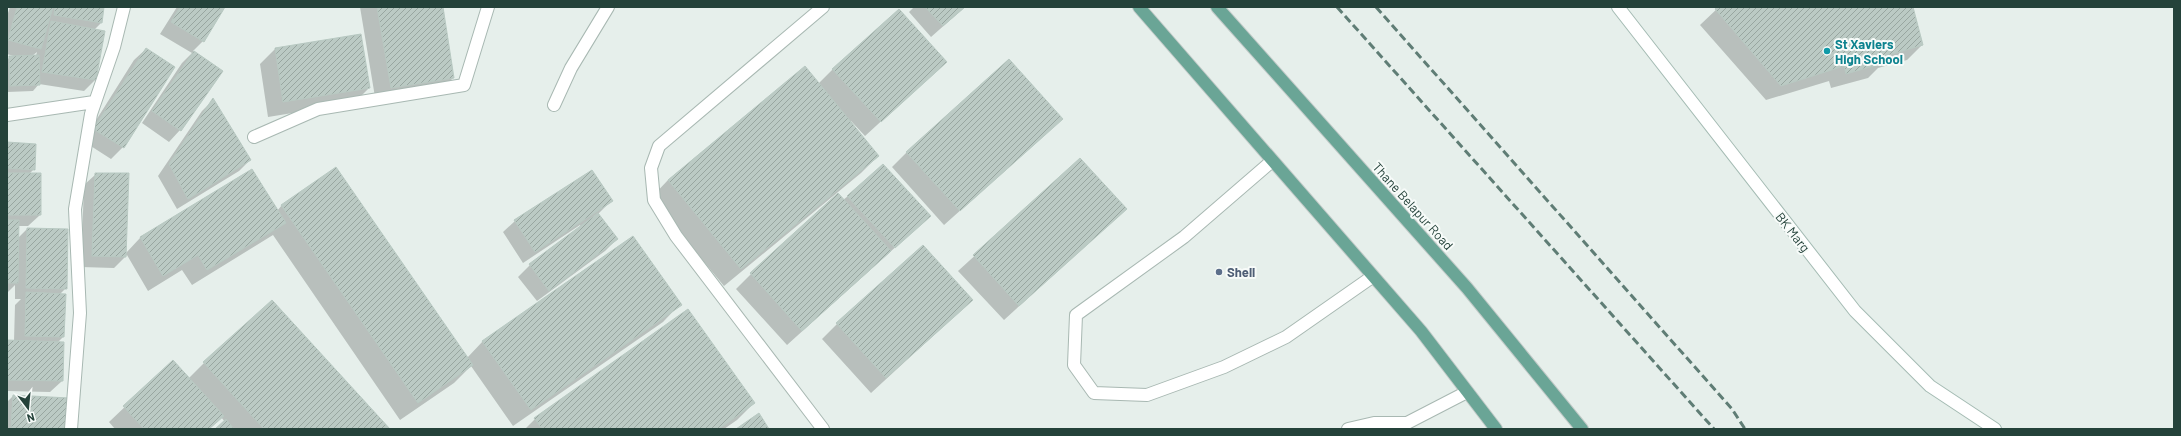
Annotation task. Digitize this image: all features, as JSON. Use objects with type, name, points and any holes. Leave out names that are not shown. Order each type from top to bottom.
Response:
[{"type":"main road","points":[[1139,7],[1372,277],[1421,331],[1496,429]]},
{"type":"main road","name":"Thane Belapur Road","points":[[1218,7],[1467,288],[1582,429]]},
{"type":"street","points":[[71,429],[80,313],[74,210],[94,102],[114,47],[124,7]]},
{"type":"street","points":[[254,137],[318,109],[464,85],[488,7]]},
{"type":"street","points":[[554,105],[571,68],[608,7]]},
{"type":"street","points":[[823,7],[659,146],[651,168],[654,200],[676,236],[823,429]]},
{"type":"street","name":"BK Marg","points":[[1618,7],[1855,311],[1930,386],[1995,429]]},
{"type":"street","points":[[7,115],[94,102]]},
{"type":"street","points":[[1272,161],[1184,237],[1076,315],[1074,365],[1094,393],[1147,395],[1224,368],[1286,337],[1372,277]]},
{"type":"street","points":[[1348,429],[1374,423],[1407,423],[1467,392]]},
{"type":"building","points":[[17,7],[53,7],[41,49],[8,40]]},
{"type":"building","points":[[55,7],[104,7],[102,23],[54,15]]},
{"type":"building","points":[[180,7],[225,7],[204,42],[171,22]]},
{"type":"building","points":[[377,7],[443,7],[454,78],[391,88]]},
{"type":"building","points":[[925,7],[965,7],[943,26]]},
{"type":"building","name":"St Xaviers High School","points":[[1717,7],[1913,7],[1923,45],[1882,57],[1884,63],[1846,74],[1844,66],[1781,86],[1715,9]]},
{"type":"building","points":[[899,9],[947,62],[881,122],[832,69]]},
{"type":"building","points":[[51,21],[105,31],[96,80],[42,72]]},
{"type":"building","points":[[361,34],[370,88],[283,102],[275,48]]},
{"type":"building","points":[[146,48],[175,67],[124,148],[93,129]]},
{"type":"building","points":[[194,51],[223,71],[181,131],[152,111]]},
{"type":"building","points":[[39,55],[40,85],[10,86],[9,56]]},
{"type":"building","points":[[1009,59],[1063,119],[960,211],[906,152]]},
{"type":"building","points":[[805,66],[879,156],[741,269],[668,180]]},
{"type":"building","points":[[213,98],[251,160],[188,199],[169,164]]},
{"type":"building","points":[[7,142],[36,144],[35,170],[7,168]]},
{"type":"building","points":[[1080,158],[1127,209],[1019,306],[973,255]]},
{"type":"building","points":[[883,164],[931,216],[895,248],[847,196]]},
{"type":"building","points":[[336,167],[473,365],[418,403],[281,205]]},
{"type":"building","points":[[252,169],[286,223],[207,270],[198,255],[163,276],[140,237]]},
{"type":"building","points":[[592,170],[613,201],[535,252],[514,220]]},
{"type":"building","points":[[7,173],[41,173],[41,215],[7,215]]},
{"type":"building","points":[[95,173],[129,173],[126,257],[92,256]]},
{"type":"building","points":[[838,193],[891,251],[802,331],[750,273]]},
{"type":"building","points":[[598,213],[618,239],[549,291],[529,264]]},
{"type":"building","points":[[7,220],[19,220],[18,283],[7,283]]},
{"type":"building","points":[[27,228],[68,229],[67,289],[26,288]]},
{"type":"building","points":[[633,236],[682,305],[531,410],[482,341]]},
{"type":"building","points":[[923,245],[973,300],[886,378],[836,323]]},
{"type":"building","points":[[26,292],[66,294],[64,337],[25,336]]},
{"type":"building","points":[[272,300],[390,429],[264,429],[203,362]]},
{"type":"building","points":[[688,309],[755,403],[719,429],[542,429],[534,418]]},
{"type":"building","points":[[7,340],[64,342],[63,381],[7,380]]},
{"type":"building","points":[[173,360],[224,416],[209,429],[144,429],[123,406]]},
{"type":"building","points":[[13,395],[69,398],[68,429],[11,429]]},
{"type":"building","points":[[759,413],[769,429],[736,429]]},
{"type":"building","points":[[226,419],[234,429],[215,429]]},
{"type":"railway","points":[[1337,7],[1714,429]]},
{"type":"railway","points":[[1376,7],[1732,409],[1745,429]]},
{"type":"place","name":"St Xaviers High School","points":[[1827,51]]},
{"type":"place","name":"Shell","points":[[1219,272]]}]
